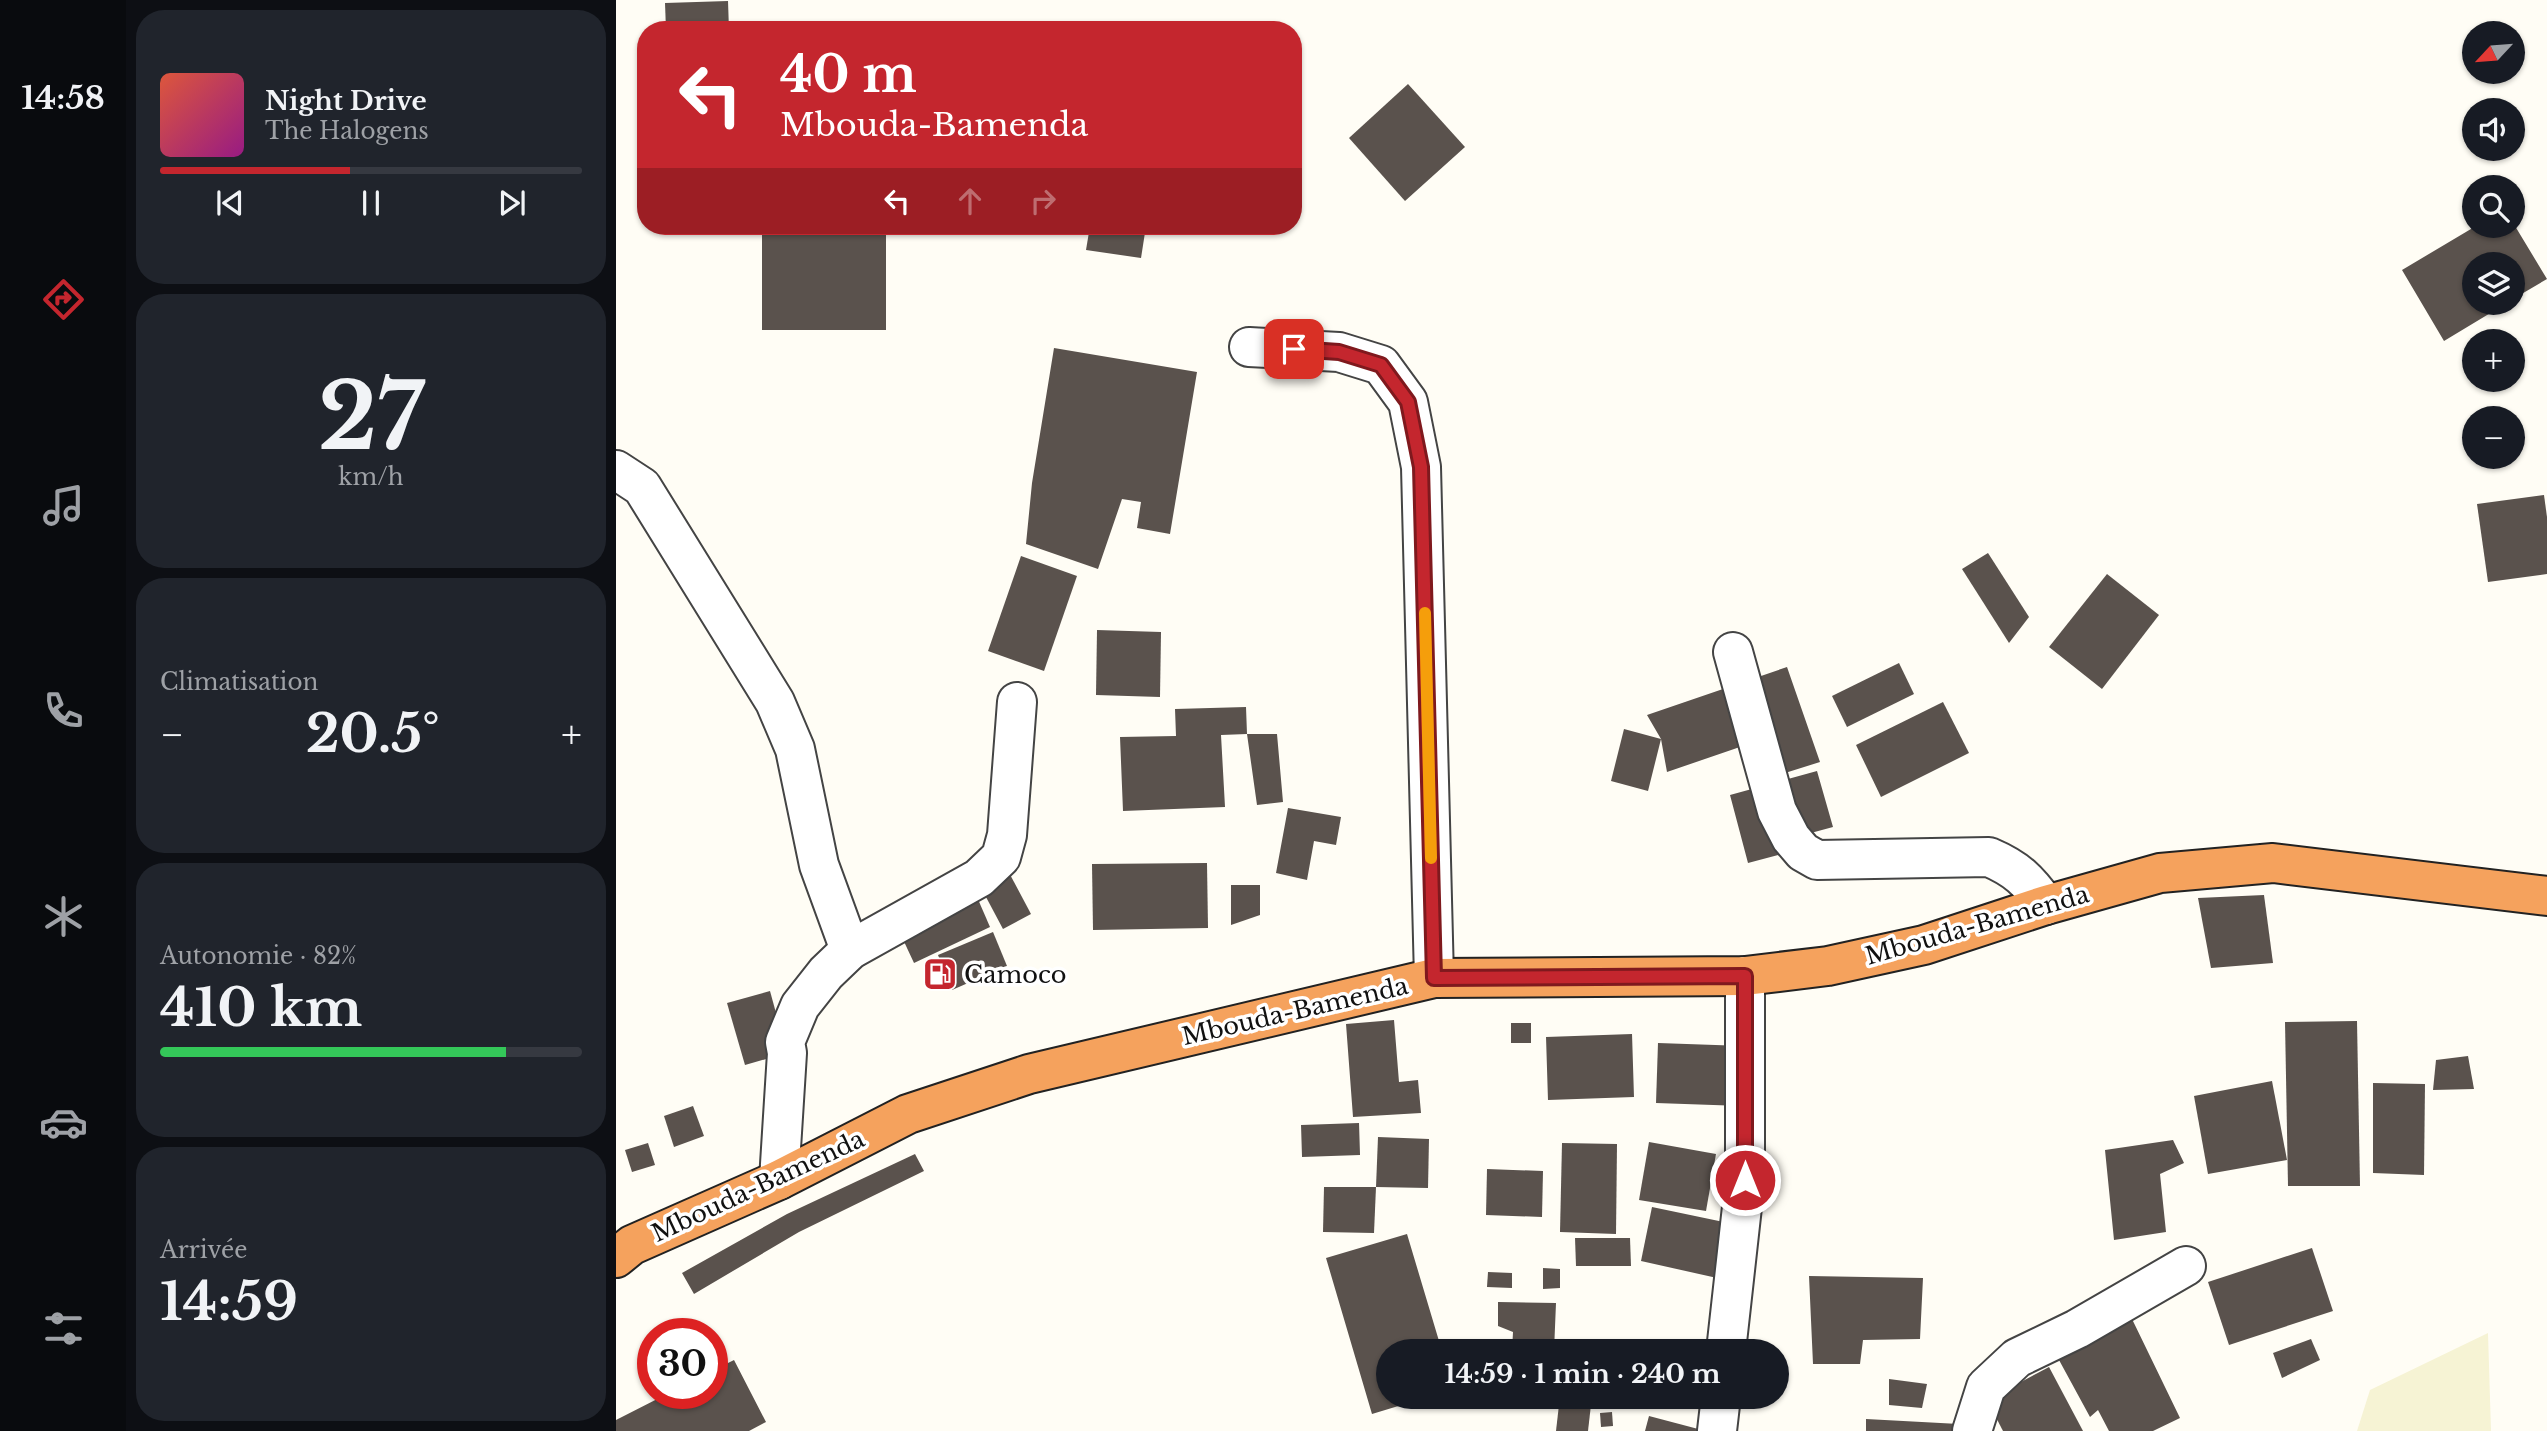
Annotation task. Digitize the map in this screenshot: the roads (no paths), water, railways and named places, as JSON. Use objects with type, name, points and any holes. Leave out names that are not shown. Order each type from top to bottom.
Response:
[{"type":"highway","name":"Mbouda-Bamenda","points":[[616,1258],[632,1245],[779,1180],[908,1114],[1029,1074],[1434,978],[1745,976],[1828,966],[1924,945],[2046,905],[2160,873],[2273,863],[2547,896]]},
{"type":"street","points":[[1249,346],[1339,352],[1381,365],[1408,402],[1421,467],[1434,978]]},
{"type":"street","points":[[616,470],[642,487],[775,702],[795,749],[819,866],[850,950]]},
{"type":"street","points":[[1733,652],[1777,811],[1791,838],[1803,852],[1817,860],[1989,857],[2012,867],[2028,880],[2046,905]]},
{"type":"street","points":[[779,1180],[788,1053],[785,1042],[800,1006],[826,973],[850,950],[979,878],[1001,857],[1007,835],[1017,702]]},
{"type":"street","points":[[1727,1339],[1745,1180],[1745,976]]},
{"type":"street","points":[[1972,1431],[1986,1387],[2017,1358],[2077,1329],[2186,1266]]},
{"type":"street","points":[[1717,1431],[1720,1409]]},
{"type":"place","name":"Camoco","points":[[940,974]]}]
